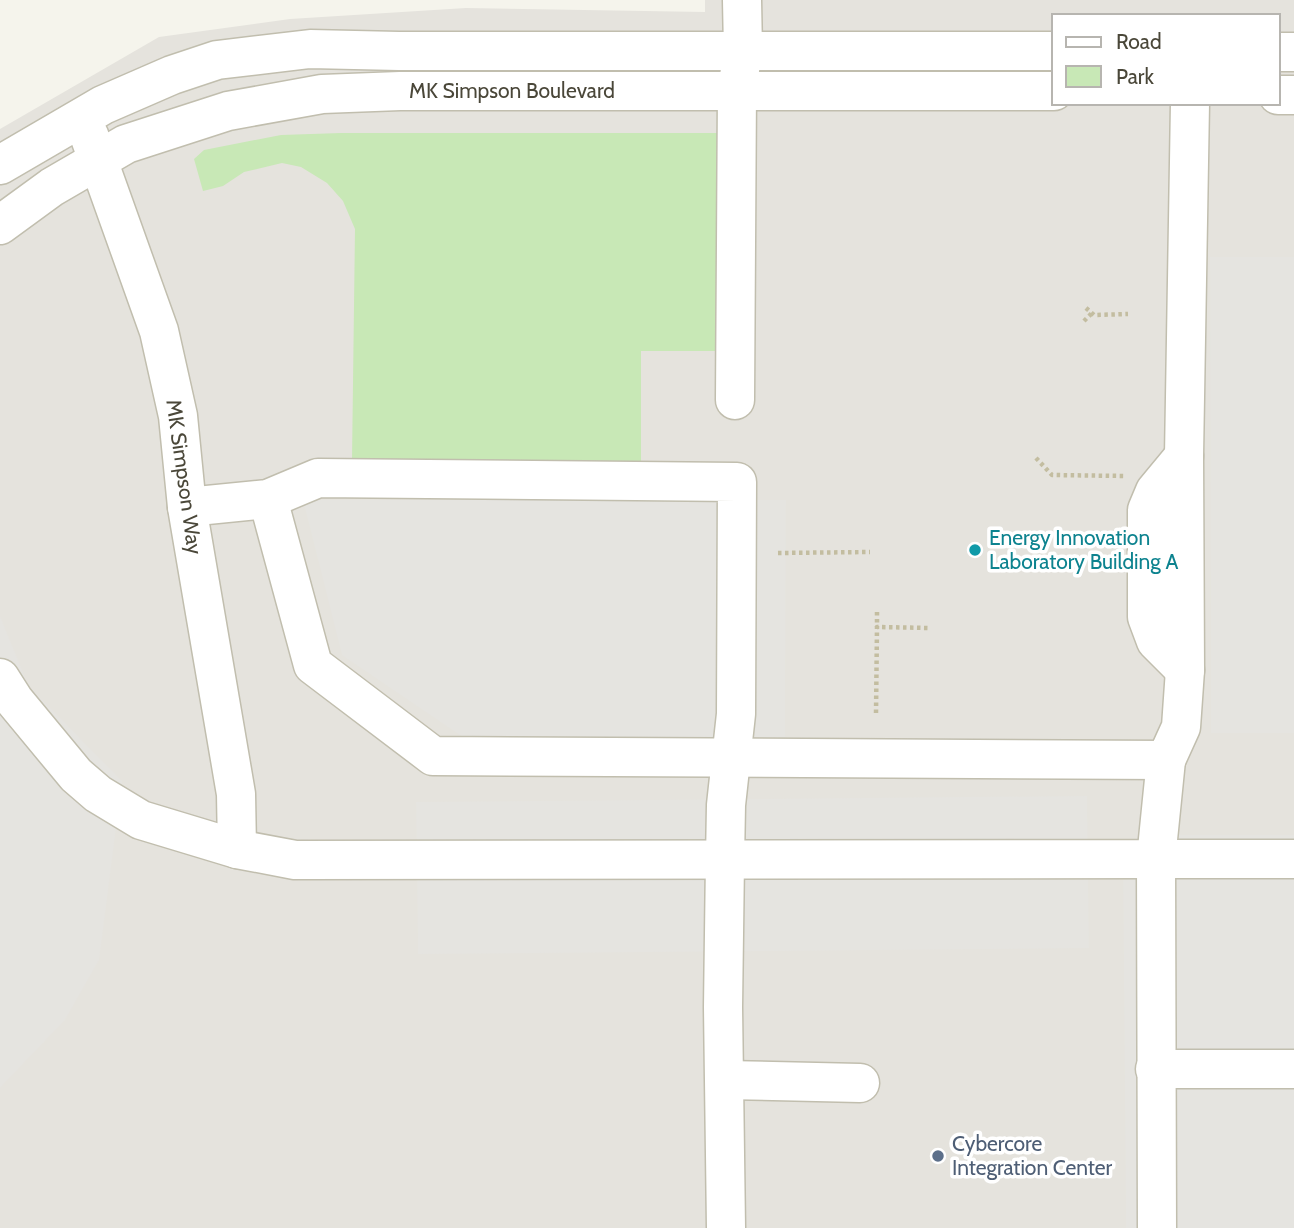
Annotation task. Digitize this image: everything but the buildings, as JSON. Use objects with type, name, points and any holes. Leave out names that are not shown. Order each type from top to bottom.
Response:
[{"type":"street","points":[[735,401],[737,90],[743,50],[742,0]]},
{"type":"street","name":"MK Simpson Boulevard","points":[[0,165],[103,105],[172,75],[217,60],[310,49],[1052,51]]},
{"type":"street","name":"MK Simpson Boulevard","points":[[0,225],[52,187],[126,144],[228,111],[322,94],[413,91],[1052,91]]},
{"type":"street","points":[[1157,1228],[1156,859],[1166,760],[1181,727],[1185,670],[1184,456],[1190,105]]},
{"type":"street","name":"MK Simpson Way","points":[[82,117],[159,331],[178,416],[187,507],[236,794],[237,849]]},
{"type":"street","points":[[187,507],[268,499],[318,478],[737,482],[736,714],[726,805],[725,860],[723,1007],[726,1228]]},
{"type":"street","points":[[268,499],[313,665],[433,756],[1166,760]]},
{"type":"street","points":[[0,678],[14,700],[76,775],[98,794],[141,820],[237,849],[295,860],[1294,859]]},
{"type":"street","points":[[1155,1069],[1294,1069]]},
{"type":"street","points":[[725,1080],[860,1083]]},
{"type":"path","points":[[1086,308],[1094,315],[1128,314]]},
{"type":"path","points":[[1084,321],[1092,313]]},
{"type":"path","points":[[1036,458],[1052,475],[1129,476],[1135,480]]},
{"type":"path","points":[[778,553],[870,552]]},
{"type":"path","points":[[876,713],[877,612]]},
{"type":"path","points":[[877,627],[930,628]]},
{"type":"shaded area","points":[[705,0],[1294,0],[1294,1228],[0,1228],[0,129],[159,37],[290,19],[466,8],[705,12]]},
{"type":"shaded area","points":[[1210,257],[1294,257],[1294,733],[1211,733]]},
{"type":"shaded area","points":[[303,500],[786,500],[785,737],[463,737],[342,655]]},
{"type":"shaded area","points":[[0,616],[28,685],[122,781],[99,960],[65,1020],[0,1088]]},
{"type":"shaded area","points":[[1087,796],[1089,948],[418,954],[416,802]]},
{"type":"shaded area","points":[[1156,835],[1294,835],[1294,1228],[1126,1228],[1123,867]]},
{"type":"green space","points":[[717,133],[720,351],[641,351],[641,463],[352,460],[355,229],[343,201],[327,183],[301,167],[282,163],[244,172],[223,186],[203,191],[194,159],[204,150],[281,135]]},
{"type":"place","name":"Energy Innovation Laboratory Building A","points":[[975,550]]},
{"type":"place","name":"Cybercore Integration Center","points":[[938,1156]]}]
